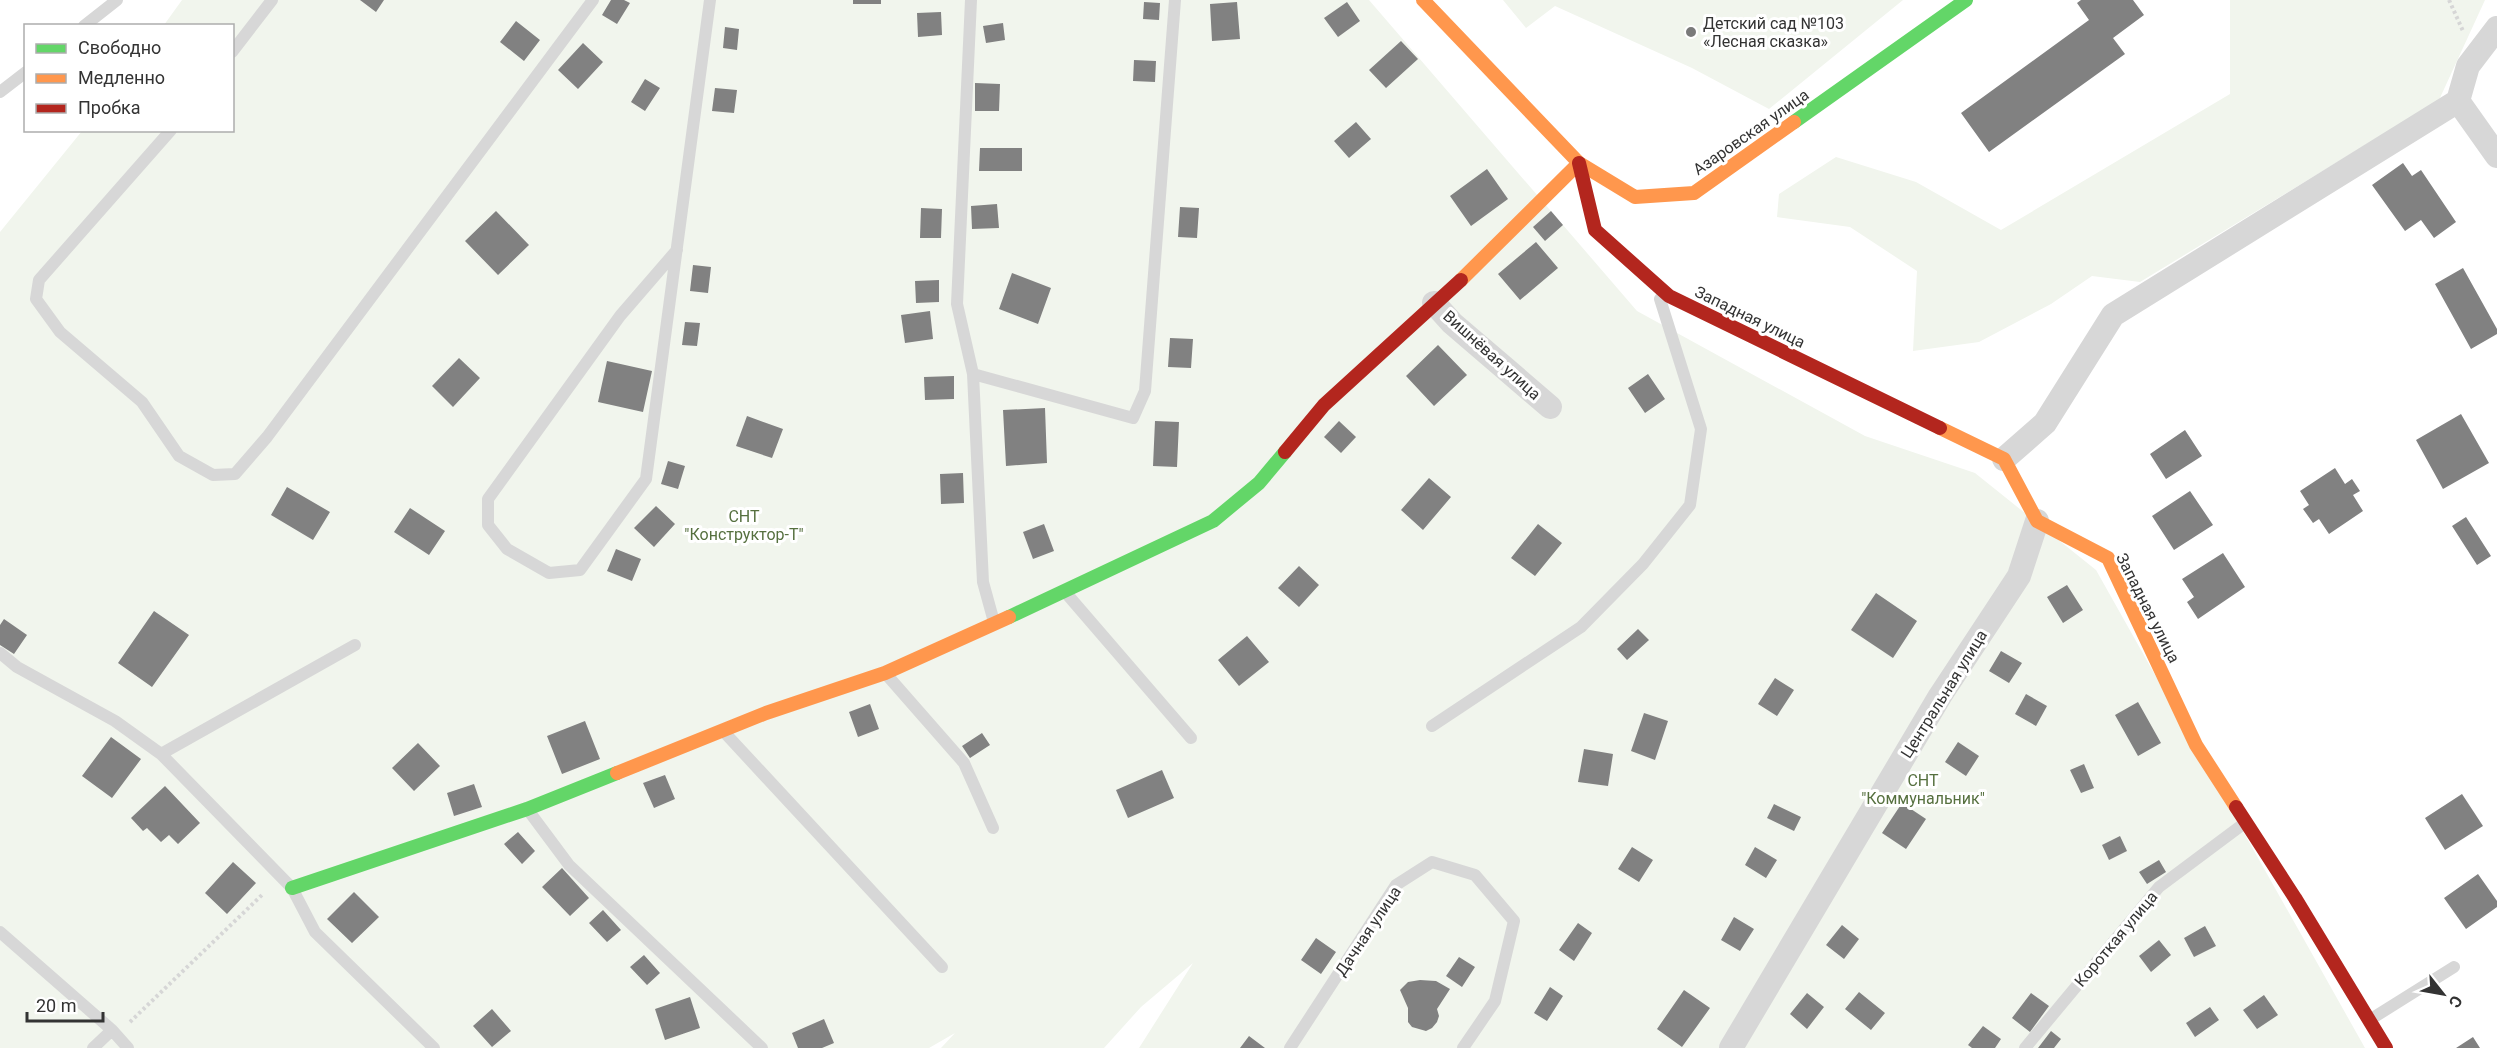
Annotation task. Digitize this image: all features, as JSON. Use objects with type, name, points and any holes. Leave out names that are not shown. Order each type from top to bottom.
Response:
[{"type":"street","name":"Азаровская улица","points":[[1423,0],[1579,163],[1635,197],[1694,193],[1966,0]]},
{"type":"street","points":[[2037,521],[2004,459],[2045,423],[2113,315],[2458,101],[2468,66],[2497,28]]},
{"type":"street","points":[[2458,101],[2497,156]]},
{"type":"street","name":"Западная улица","points":[[1579,163],[1595,230],[1670,296],[2004,459]]},
{"type":"street","points":[[292,888],[527,809],[722,730],[885,673],[1065,592],[1213,521],[1259,483],[1324,405],[1476,266],[1579,163]]},
{"type":"street","name":"Вишнёвая улица","points":[[1434,303],[1452,322],[1550,407]]},
{"type":"street","name":"Западная улица","points":[[2037,521],[2108,558],[2196,745],[2247,821],[2370,1019],[2378,1043]]},
{"type":"street","name":"Центральная улица","points":[[1731,1048],[1940,696],[2019,576],[2037,521]]},
{"type":"lane","points":[[87,24],[117,0]]},
{"type":"lane","points":[[234,49],[272,0]]},
{"type":"lane","points":[[169,132],[39,280],[36,299],[60,332],[142,402],[179,456],[213,475],[235,474],[267,436],[593,0]]},
{"type":"lane","points":[[677,250],[620,316],[488,499],[488,525],[507,549],[549,573],[580,570],[646,479],[677,250],[710,0]]},
{"type":"lane","points":[[971,0],[957,304],[972,374],[983,582],[995,623]]},
{"type":"lane","points":[[972,374],[1134,418],[1145,391],[1175,0]]},
{"type":"lane","points":[[0,92],[24,74]]},
{"type":"lane","points":[[1432,726],[1581,627],[1643,564],[1690,505],[1701,429],[1655,283]]},
{"type":"lane","points":[[1065,592],[1191,738]]},
{"type":"lane","points":[[161,754],[355,645]]},
{"type":"lane","points":[[0,653],[17,667],[115,721],[161,754],[292,888],[315,932],[434,1048]]},
{"type":"lane","points":[[885,673],[964,763],[993,828]]},
{"type":"lane","points":[[722,730],[942,967]]},
{"type":"lane","points":[[527,809],[569,865],[762,1048]]},
{"type":"lane","name":"Короткая улица","points":[[2025,1048],[2159,887],[2247,821]]},
{"type":"lane","name":"Дачная улица","points":[[1290,1048],[1396,885],[1432,862],[1475,875],[1514,921],[1495,1002],[1463,1048]]},
{"type":"lane","points":[[0,932],[128,1048]]},
{"type":"lane","points":[[2370,1019],[2454,967]]},
{"type":"lane","points":[[93,1048],[114,1033]]},
{"type":"path","points":[[2449,0],[2475,56]]},
{"type":"path","points":[[114,1033],[281,877]]},
{"type":"green space","name":"СНТ \"Конструктор-Т\"","points":[[182,0],[1369,0],[1637,311],[1865,436],[1975,473],[2096,570],[2365,1048],[1139,1048],[1193,963],[1141,1007],[1104,1048],[941,1048],[955,1033],[929,1048],[0,1048],[0,232],[81,132],[234,132],[234,24],[165,24]]},
{"type":"green space","points":[[1503,0],[1903,0],[1769,109],[1692,68],[1555,6],[1526,28]]},
{"type":"green space","points":[[2230,0],[2485,0],[2439,100],[2140,282],[2092,276],[2051,304],[1979,342],[1913,351],[1917,271],[1850,227],[1777,217],[1779,194],[1836,157],[1916,182],[2001,230],[2230,94]]},
{"type":"building","points":[[360,0],[384,0],[376,12]]},
{"type":"building","points":[[611,0],[624,0],[630,3],[617,24],[602,15]]},
{"type":"building","points":[[853,0],[881,0],[881,4],[853,4]]},
{"type":"building","points":[[2081,0],[2133,0],[2144,15],[2113,38],[2125,54],[1989,152],[1961,113],[2089,20],[2077,3]]},
{"type":"building","points":[[1144,2],[1160,3],[1159,20],[1143,19]]},
{"type":"building","points":[[1237,2],[1240,39],[1212,41],[1210,4]]},
{"type":"building","points":[[1347,2],[1360,21],[1338,37],[1324,18]]},
{"type":"building","points":[[941,12],[942,35],[918,37],[917,13]]},
{"type":"building","points":[[516,21],[540,40],[524,61],[500,42]]},
{"type":"building","points":[[1003,23],[1005,40],[986,43],[983,26]]},
{"type":"building","points":[[725,27],[739,29],[737,50],[723,48]]},
{"type":"building","points":[[1401,41],[1418,59],[1386,88],[1369,70]]},
{"type":"building","points":[[583,43],[603,62],[578,89],[558,70]]},
{"type":"building","points":[[1134,60],[1156,61],[1155,82],[1133,81]]},
{"type":"building","points":[[645,79],[660,88],[645,111],[631,102]]},
{"type":"building","points":[[975,83],[1000,84],[999,111],[975,111]]},
{"type":"building","points":[[715,88],[737,90],[734,113],[712,111]]},
{"type":"building","points":[[1356,122],[1371,139],[1349,158],[1334,141]]},
{"type":"building","points":[[980,148],[1022,148],[1022,171],[979,171]]},
{"type":"building","points":[[2403,163],[2412,176],[2421,170],[2456,222],[2434,238],[2421,220],[2405,231],[2372,185]]},
{"type":"building","points":[[1487,169],[1508,199],[1471,226],[1450,196]]},
{"type":"building","points":[[997,204],[999,228],[972,229],[971,206]]},
{"type":"building","points":[[1180,207],[1199,208],[1197,238],[1178,237]]},
{"type":"building","points":[[921,208],[942,209],[941,238],[920,238]]},
{"type":"building","points":[[496,211],[529,245],[498,275],[465,241]]},
{"type":"building","points":[[1551,211],[1563,225],[1545,241],[1533,227]]},
{"type":"building","points":[[1536,242],[1558,268],[1520,300],[1498,274]]},
{"type":"building","points":[[693,265],[711,267],[708,293],[690,291]]},
{"type":"building","points":[[2463,268],[2497,329],[2497,334],[2471,349],[2435,284]]},
{"type":"building","points":[[1012,273],[1051,288],[1038,324],[999,309]]},
{"type":"building","points":[[939,280],[939,302],[916,303],[915,281]]},
{"type":"building","points":[[930,311],[933,339],[905,343],[901,315]]},
{"type":"building","points":[[685,322],[700,323],[697,346],[682,345]]},
{"type":"building","points":[[1170,338],[1193,339],[1191,368],[1168,367]]},
{"type":"building","points":[[1438,345],[1467,375],[1434,406],[1406,376]]},
{"type":"building","points":[[459,358],[480,378],[453,407],[432,386]]},
{"type":"building","points":[[607,361],[652,371],[643,412],[598,402]]},
{"type":"building","points":[[1648,374],[1665,399],[1645,413],[1628,388]]},
{"type":"building","points":[[954,376],[954,399],[925,400],[924,377]]},
{"type":"building","points":[[1045,408],[1047,463],[1006,466],[1003,410]]},
{"type":"building","points":[[2461,414],[2489,463],[2443,489],[2416,440]]},
{"type":"building","points":[[747,416],[783,429],[772,458],[736,446]]},
{"type":"building","points":[[1155,421],[1179,422],[1177,467],[1153,466]]},
{"type":"building","points":[[1339,421],[1356,437],[1341,453],[1324,437]]},
{"type":"building","points":[[2185,430],[2202,456],[2166,479],[2150,454]]},
{"type":"building","points":[[668,461],[685,466],[678,489],[661,484]]},
{"type":"building","points":[[2335,468],[2345,484],[2352,479],[2360,491],[2353,495],[2363,511],[2329,534],[2319,519],[2313,523],[2303,509],[2309,505],[2300,491]]},
{"type":"building","points":[[963,473],[964,503],[941,504],[940,474]]},
{"type":"building","points":[[1429,478],[1451,497],[1423,530],[1401,510]]},
{"type":"building","points":[[287,487],[330,512],[313,540],[271,515]]},
{"type":"building","points":[[2190,491],[2213,525],[2174,550],[2152,516]]},
{"type":"building","points":[[656,506],[675,524],[654,547],[634,528]]},
{"type":"building","points":[[410,508],[445,531],[429,555],[394,532]]},
{"type":"building","points":[[2466,517],[2491,556],[2477,565],[2452,526]]},
{"type":"building","points":[[1044,524],[1054,551],[1033,559],[1023,532]]},
{"type":"building","points":[[1538,524],[1562,543],[1535,576],[1511,558]]},
{"type":"building","points":[[616,549],[641,559],[632,581],[607,571]]},
{"type":"building","points":[[2223,553],[2245,587],[2198,619],[2187,602],[2194,597],[2182,579]]},
{"type":"building","points":[[1299,566],[1319,585],[1299,607],[1278,588]]},
{"type":"building","points":[[2067,585],[2083,610],[2063,623],[2047,597]]},
{"type":"building","points":[[1876,593],[1917,621],[1893,658],[1851,630]]},
{"type":"building","points":[[154,611],[189,635],[152,687],[118,663]]},
{"type":"building","points":[[4,619],[27,635],[14,654],[0,645],[0,625]]},
{"type":"building","points":[[1638,629],[1649,640],[1627,660],[1617,649]]},
{"type":"building","points":[[1247,636],[1269,662],[1239,686],[1218,660]]},
{"type":"building","points":[[2001,651],[2022,663],[2009,683],[1989,671]]},
{"type":"building","points":[[1775,678],[1794,690],[1777,716],[1758,704]]},
{"type":"building","points":[[2026,694],[2047,706],[2036,726],[2015,714]]},
{"type":"building","points":[[2138,702],[2161,743],[2138,756],[2115,715]]},
{"type":"building","points":[[870,704],[879,729],[858,737],[849,712]]},
{"type":"building","points":[[1644,713],[1668,721],[1655,760],[1631,751]]},
{"type":"building","points":[[585,721],[600,759],[562,774],[547,736]]},
{"type":"building","points":[[982,733],[990,745],[970,758],[962,746]]},
{"type":"building","points":[[111,737],[141,759],[112,798],[82,776]]},
{"type":"building","points":[[1958,742],[1979,756],[1966,776],[1945,762]]},
{"type":"building","points":[[418,743],[440,766],[414,791],[392,768]]},
{"type":"building","points":[[1584,749],[1613,754],[1608,786],[1578,782]]},
{"type":"building","points":[[2084,764],[2094,788],[2081,793],[2070,770]]},
{"type":"building","points":[[1162,770],[1174,798],[1128,818],[1116,790]]},
{"type":"building","points":[[665,775],[675,799],[654,808],[643,783]]},
{"type":"building","points":[[474,784],[482,807],[454,816],[447,793]]},
{"type":"building","points":[[165,786],[200,823],[178,844],[169,835],[161,842],[147,828],[143,831],[131,818]]},
{"type":"building","points":[[2462,794],[2483,826],[2445,850],[2425,818]]},
{"type":"building","points":[[1902,803],[1926,819],[1906,849],[1882,833]]},
{"type":"building","points":[[1774,804],[1801,817],[1794,831],[1767,818]]},
{"type":"building","points":[[518,832],[535,851],[522,864],[504,844]]},
{"type":"building","points":[[2120,836],[2127,851],[2109,860],[2102,845]]},
{"type":"building","points":[[1632,847],[1653,860],[1639,882],[1618,869]]},
{"type":"building","points":[[1755,847],[1777,860],[1766,878],[1745,865]]},
{"type":"building","points":[[2159,860],[2166,872],[2147,884],[2139,872]]},
{"type":"building","points":[[233,862],[256,883],[227,914],[205,893]]},
{"type":"building","points":[[562,868],[589,898],[570,916],[542,887]]},
{"type":"building","points":[[2478,874],[2497,901],[2497,907],[2466,929],[2444,898]]},
{"type":"building","points":[[354,892],[379,917],[352,943],[327,919]]},
{"type":"building","points":[[603,910],[621,930],[607,942],[589,923]]},
{"type":"building","points":[[1734,917],[1754,929],[1740,951],[1721,940]]},
{"type":"building","points":[[1578,923],[1592,933],[1574,961],[1559,950]]},
{"type":"building","points":[[1842,925],[1859,939],[1844,959],[1826,945]]},
{"type":"building","points":[[2205,926],[2216,946],[2194,957],[2184,938]]},
{"type":"building","points":[[1316,938],[1336,952],[1321,974],[1301,960]]},
{"type":"building","points":[[2159,940],[2171,955],[2151,972],[2139,956]]},
{"type":"building","points":[[644,955],[660,973],[647,985],[630,967]]},
{"type":"building","points":[[1459,957],[1475,967],[1462,987],[1446,976]]},
{"type":"building","points":[[1436,981],[1450,989],[1437,1009],[1439,1016],[1437,1022],[1426,1031],[1412,1027],[1408,1022],[1408,1008],[1400,990],[1408,982]]},
{"type":"building","points":[[1550,987],[1563,996],[1547,1021],[1534,1013]]},
{"type":"building","points":[[1684,990],[1710,1008],[1682,1047],[1657,1029]]},
{"type":"building","points":[[1859,992],[1885,1013],[1871,1030],[1845,1009]]},
{"type":"building","points":[[1807,993],[1824,1007],[1807,1029],[1790,1014]]},
{"type":"building","points":[[2031,993],[2049,1006],[2030,1032],[2012,1018]]},
{"type":"building","points":[[2264,995],[2278,1015],[2257,1029],[2243,1010]]},
{"type":"building","points":[[690,997],[700,1028],[665,1040],[655,1009]]},
{"type":"building","points":[[2210,1007],[2219,1020],[2195,1037],[2186,1023]]},
{"type":"building","points":[[492,1009],[511,1031],[492,1047],[473,1026]]},
{"type":"building","points":[[824,1019],[834,1043],[822,1048],[798,1048],[792,1033]]},
{"type":"building","points":[[1983,1026],[2001,1039],[1995,1048],[1972,1048],[1968,1045]]},
{"type":"building","points":[[2051,1031],[2061,1039],[2054,1048],[2038,1048]]},
{"type":"building","points":[[1249,1036],[1265,1048],[1240,1048]]},
{"type":"building","points":[[2473,1037],[2480,1048],[2456,1048]]},
{"type":"traffic: fast","points":[[1794,122],[1966,0]]},
{"type":"traffic: fast","points":[[1009,617],[1213,521],[1259,483],[1285,452]]},
{"type":"traffic: fast","points":[[292,888],[527,809],[617,773]]},
{"type":"traffic: slow","points":[[1423,0],[1579,163],[1635,197],[1694,193],[1794,122]]},
{"type":"traffic: slow","points":[[1461,280],[1579,163]]},
{"type":"traffic: slow","points":[[1940,428],[2004,459],[2037,521],[2108,558],[2196,745],[2236,807]]},
{"type":"traffic: slow","points":[[617,773],[766,713],[885,673],[1009,617]]},
{"type":"traffic: jam","points":[[1579,163],[1595,230],[1669,296],[1940,428]]},
{"type":"traffic: jam","points":[[1285,452],[1324,405],[1461,280]]},
{"type":"traffic: jam","points":[[2236,807],[2295,898],[2386,1048]]},
{"type":"place","name":"Детский сад №103 «Лесная сказка»","points":[[1691,32]]},
{"type":"park label","name":"СНТ \"Коммунальник\"","points":[[1923,789]]}]
